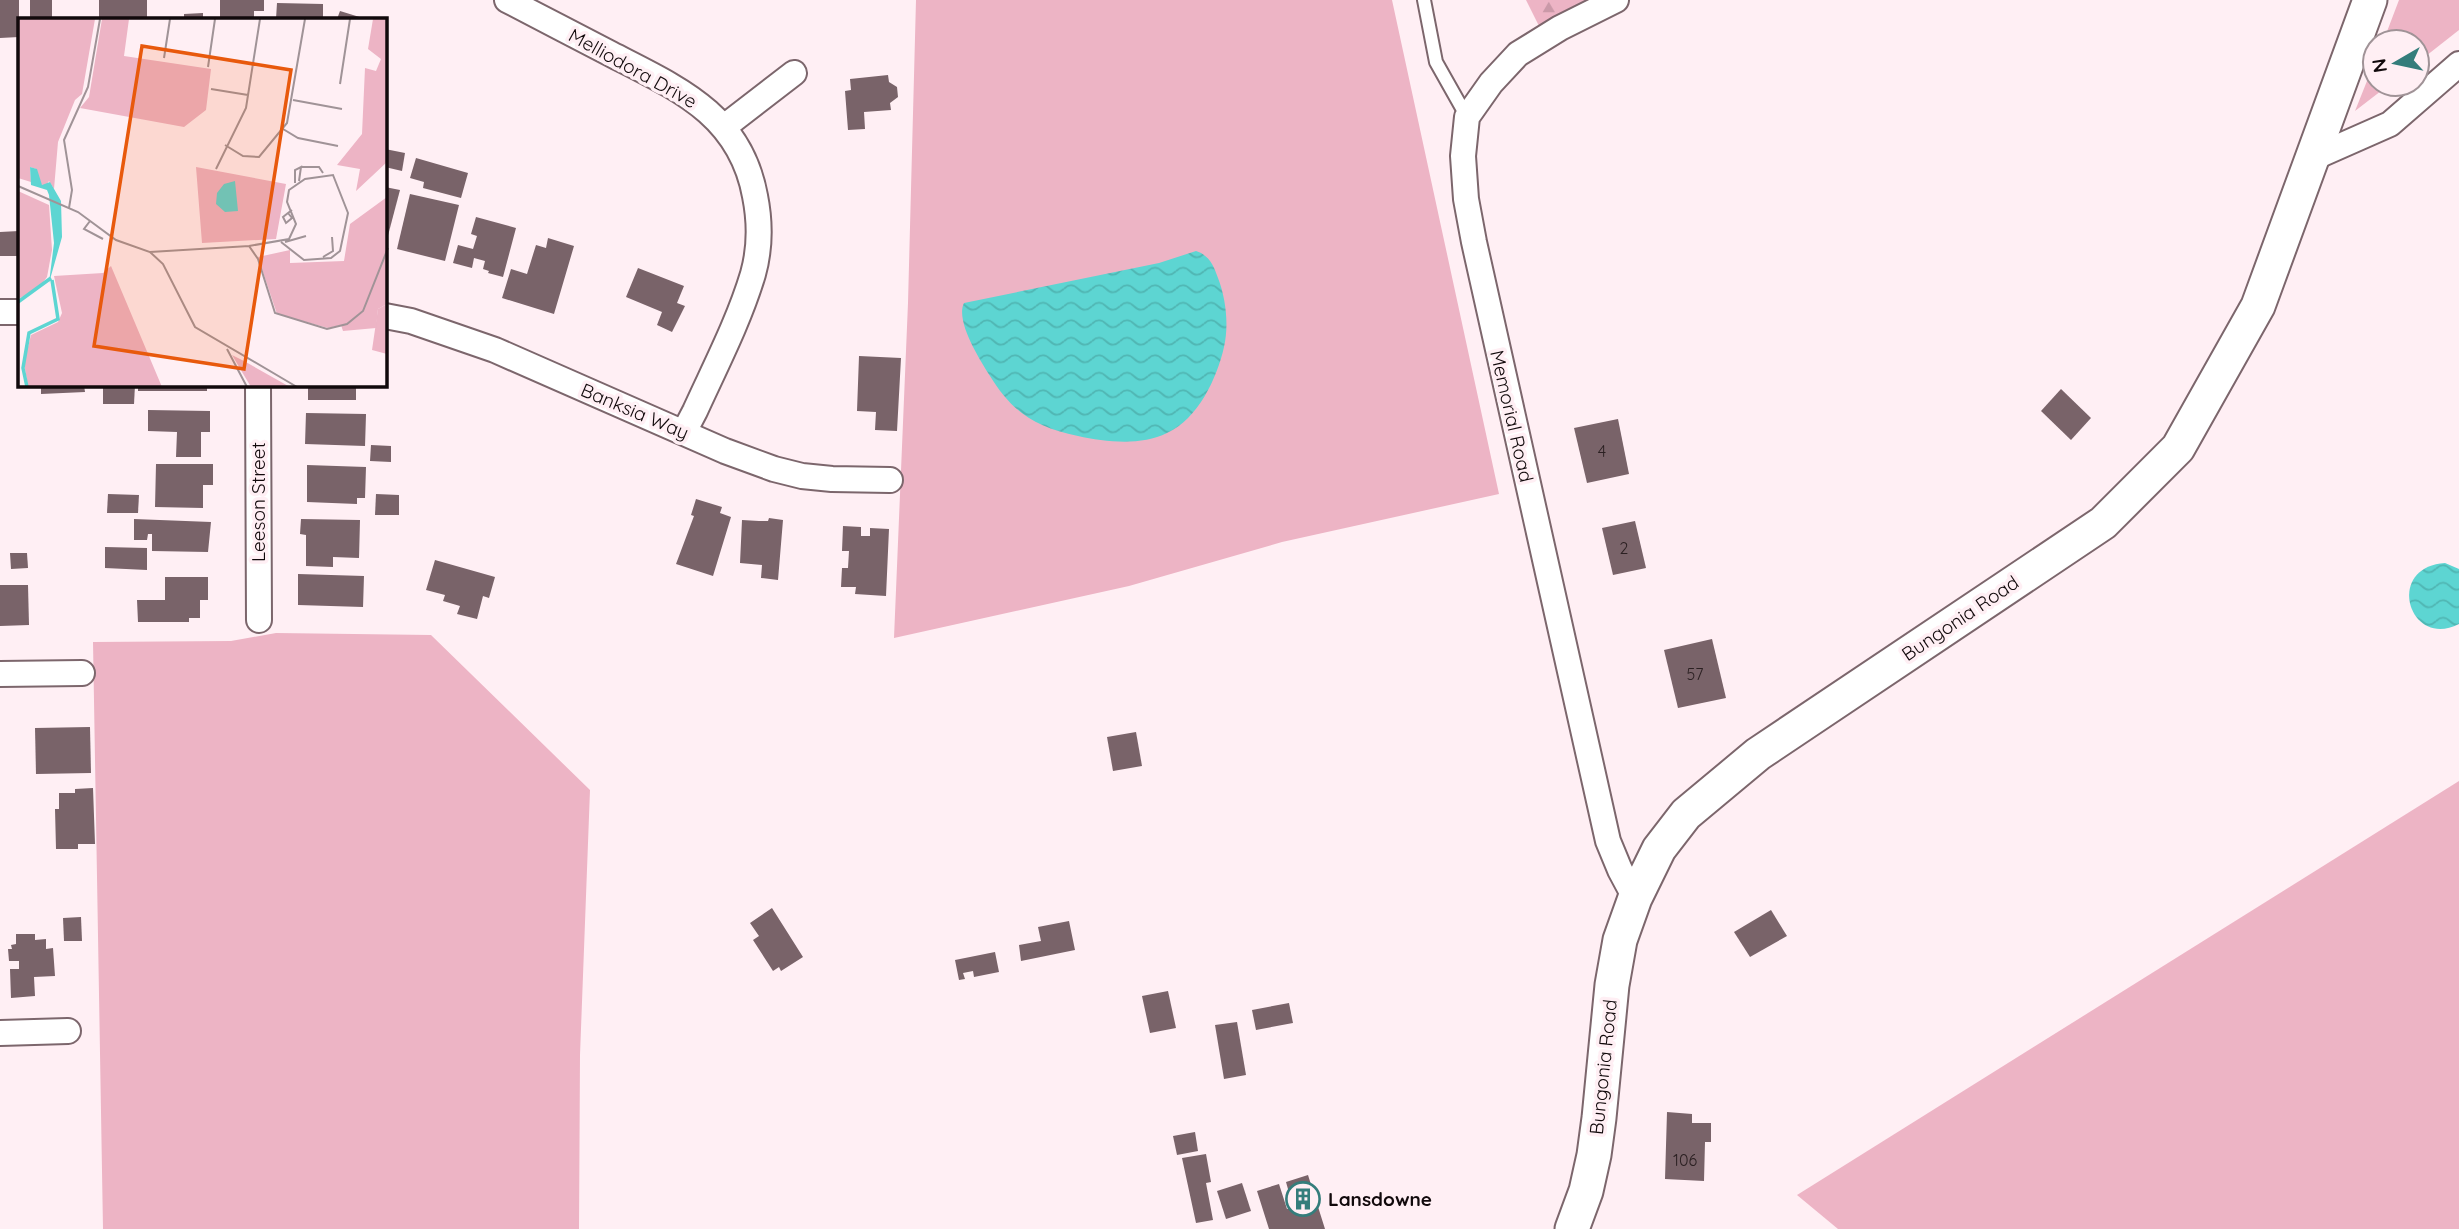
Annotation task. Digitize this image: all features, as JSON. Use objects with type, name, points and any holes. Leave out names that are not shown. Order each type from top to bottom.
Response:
[{"type":"street","name":"Melliodora Drive","points":[[507,0],[676,88],[704,107],[724,127],[751,173],[758,211],[758,242],[753,274],[684,432]]},
{"type":"street","name":"Memorial Road","points":[[1616,0],[1560,28],[1518,54],[1491,83],[1467,117],[1463,156],[1466,199],[1474,242],[1608,841],[1635,898]]},
{"type":"street","name":"Bungonia Road","points":[[1572,1229],[1586,1191],[1594,1155],[1612,985],[1620,940],[1635,898],[1659,849],[1686,814],[1720,783],[1758,754],[2104,523],[2178,448],[2259,306],[2370,0]]},
{"type":"street","points":[[2313,158],[2390,124],[2459,64]]},
{"type":"street","points":[[724,127],[794,73]]},
{"type":"street","points":[[0,312],[18,312]]},
{"type":"street","name":"Banksia Way","points":[[387,316],[411,321],[495,350],[724,451],[783,471],[832,479],[890,480]]},
{"type":"street","name":"Leeson Street","points":[[257,387],[259,620]]},
{"type":"street","points":[[0,674],[82,673]]},
{"type":"street","points":[[0,1033],[68,1031]]},
{"type":"lane","points":[[1424,0],[1436,62],[1467,117]]},
{"type":"green space","points":[[916,0],[1392,0],[1499,494],[1282,542],[1129,586],[894,638],[908,303]]},
{"type":"green space","points":[[1526,0],[1597,0],[1540,28]]},
{"type":"green space","points":[[2399,0],[2459,0],[2459,30],[2431,52],[2431,28],[2388,28]]},
{"type":"green space","points":[[2361,96],[2372,98],[2355,111]]},
{"type":"green space","points":[[276,633],[431,635],[590,790],[580,1055],[579,1229],[103,1229],[93,642],[231,641]]},
{"type":"green space","points":[[2459,781],[2459,1229],[1838,1229],[1797,1195]]},
{"type":"water","points":[[1196,251],[1204,255],[1215,269],[1221,286],[1225,303],[1226,339],[1211,384],[1197,408],[1178,427],[1157,437],[1123,442],[1100,440],[1037,423],[1007,400],[980,360],[966,330],[962,311],[964,303],[1159,263]]},
{"type":"water","points":[[2445,563],[2459,569],[2459,624],[2442,629],[2427,626],[2417,617],[2410,605],[2409,591],[2414,578],[2426,568]]},
{"type":"building","points":[[0,0],[19,0],[18,37],[0,38]]},
{"type":"building","points":[[30,0],[52,0],[52,18],[30,18]]},
{"type":"building","points":[[99,0],[147,0],[147,18],[99,18]]},
{"type":"building","points":[[220,0],[264,0],[264,11],[254,11],[254,18],[220,18]]},
{"type":"building","points":[[277,3],[323,4],[323,18],[276,18]]},
{"type":"building","points":[[340,11],[363,18],[337,18]]},
{"type":"building","points":[[203,13],[203,18],[184,18],[184,14]]},
{"type":"building","points":[[888,75],[889,82],[897,87],[898,97],[890,103],[891,110],[864,112],[865,129],[848,130],[845,91],[851,90],[850,79]]},
{"type":"building","points":[[387,149],[405,153],[402,171],[387,167]]},
{"type":"building","points":[[416,158],[468,173],[461,198],[423,188],[424,182],[410,178]]},
{"type":"building","points":[[387,187],[400,190],[387,239]]},
{"type":"building","points":[[410,194],[459,205],[445,261],[397,249]]},
{"type":"building","points":[[476,217],[516,228],[503,277],[483,269],[485,261],[474,258],[472,268],[453,263],[458,245],[473,249],[477,236],[471,234]]},
{"type":"building","points":[[18,231],[18,256],[0,256],[0,232]]},
{"type":"building","points":[[548,238],[574,246],[554,314],[502,298],[511,269],[527,274],[536,245],[546,248]]},
{"type":"building","points":[[638,268],[684,286],[677,303],[685,306],[672,332],[657,325],[662,312],[626,297]]},
{"type":"building","points":[[859,356],[901,358],[897,431],[875,430],[876,412],[857,411]]},
{"type":"building","points":[[41,387],[84,387],[85,392],[41,394]]},
{"type":"building","points":[[103,387],[135,387],[134,404],[103,404]]},
{"type":"building","points":[[138,387],[207,387],[207,391],[138,391]]},
{"type":"building","points":[[308,387],[356,387],[356,400],[308,400]]},
{"type":"building","points":[[2061,389],[2091,418],[2071,440],[2041,411]]},
{"type":"building","points":[[148,410],[210,411],[210,432],[201,432],[201,457],[176,457],[177,432],[148,431]]},
{"type":"building","points":[[306,413],[366,414],[365,446],[305,444]]},
{"type":"building","points":[[1618,419],[1629,474],[1587,483],[1574,428]]},
{"type":"building","points":[[371,445],[391,446],[391,462],[370,461]]},
{"type":"building","points":[[156,464],[213,464],[213,485],[203,485],[203,508],[155,507]]},
{"type":"building","points":[[307,465],[366,467],[365,498],[357,498],[357,504],[307,502]]},
{"type":"building","points":[[108,494],[139,495],[138,513],[107,513]]},
{"type":"building","points":[[376,494],[399,495],[399,515],[375,515]]},
{"type":"building","points":[[696,499],[722,507],[720,513],[731,517],[713,576],[676,564],[694,516],[691,515]]},
{"type":"building","points":[[769,518],[783,520],[778,580],[761,578],[762,565],[740,563],[742,520],[768,521]]},
{"type":"building","points":[[134,519],[211,522],[208,552],[152,551],[152,534],[148,534],[147,540],[134,540]]},
{"type":"building","points":[[301,519],[360,520],[359,558],[333,557],[333,567],[306,566],[306,535],[300,534]]},
{"type":"building","points":[[1635,521],[1646,568],[1613,575],[1602,528]]},
{"type":"building","points":[[843,526],[861,527],[861,536],[870,536],[870,528],[889,529],[886,596],[855,594],[856,587],[841,587],[842,568],[848,568],[849,551],[842,551]]},
{"type":"building","points":[[105,547],[147,548],[147,570],[105,568]]},
{"type":"building","points":[[10,553],[27,553],[28,568],[11,569]]},
{"type":"building","points":[[435,560],[495,577],[489,598],[483,596],[477,619],[457,614],[460,606],[443,601],[445,595],[426,590]]},
{"type":"building","points":[[298,574],[364,576],[363,607],[298,605]]},
{"type":"building","points":[[165,577],[208,577],[208,600],[200,600],[200,618],[189,618],[189,622],[138,622],[137,600],[165,600]]},
{"type":"building","points":[[0,585],[28,585],[29,625],[0,626]]},
{"type":"building","points":[[1712,639],[1726,698],[1678,708],[1664,650]]},
{"type":"building","points":[[90,727],[91,773],[36,774],[35,728]]},
{"type":"building","points":[[1136,732],[1142,766],[1113,771],[1107,737]]},
{"type":"building","points":[[93,788],[95,844],[78,844],[78,849],[56,849],[55,809],[59,809],[59,793],[75,793],[75,789]]},
{"type":"building","points":[[772,908],[803,957],[781,971],[779,967],[773,971],[753,940],[759,936],[750,923]]},
{"type":"building","points":[[1771,910],[1787,936],[1750,957],[1734,932]]},
{"type":"building","points":[[81,917],[82,941],[64,941],[63,918]]},
{"type":"building","points":[[1069,921],[1075,950],[1021,961],[1019,945],[1041,941],[1038,927]]},
{"type":"building","points":[[16,934],[35,934],[35,940],[46,939],[46,949],[53,948],[55,976],[34,977],[35,996],[11,998],[10,969],[19,969],[19,961],[9,961],[8,949],[12,949],[11,945],[16,944]]},
{"type":"building","points":[[995,952],[999,972],[974,977],[973,971],[963,973],[965,979],[959,980],[955,960]]},
{"type":"building","points":[[1168,991],[1176,1028],[1150,1033],[1142,996]]},
{"type":"building","points":[[1289,1003],[1293,1023],[1256,1030],[1252,1010]]},
{"type":"building","points":[[1237,1022],[1246,1075],[1224,1079],[1215,1025]]},
{"type":"building","points":[[1667,1112],[1692,1114],[1692,1123],[1711,1123],[1711,1142],[1705,1142],[1704,1181],[1665,1179]]},
{"type":"building","points":[[1195,1132],[1198,1151],[1177,1155],[1173,1136]]},
{"type":"building","points":[[1206,1154],[1211,1182],[1206,1183],[1213,1220],[1196,1223],[1182,1158]]},
{"type":"building","name":"Lansdowne","points":[[1308,1175],[1325,1229],[1269,1229],[1257,1191],[1279,1184],[1287,1209],[1293,1207],[1286,1182]]},
{"type":"building","points":[[1242,1183],[1251,1211],[1226,1219],[1217,1191]]},
{"type":"place","name":"Lansdowne","points":[[1303,1199]]}]
